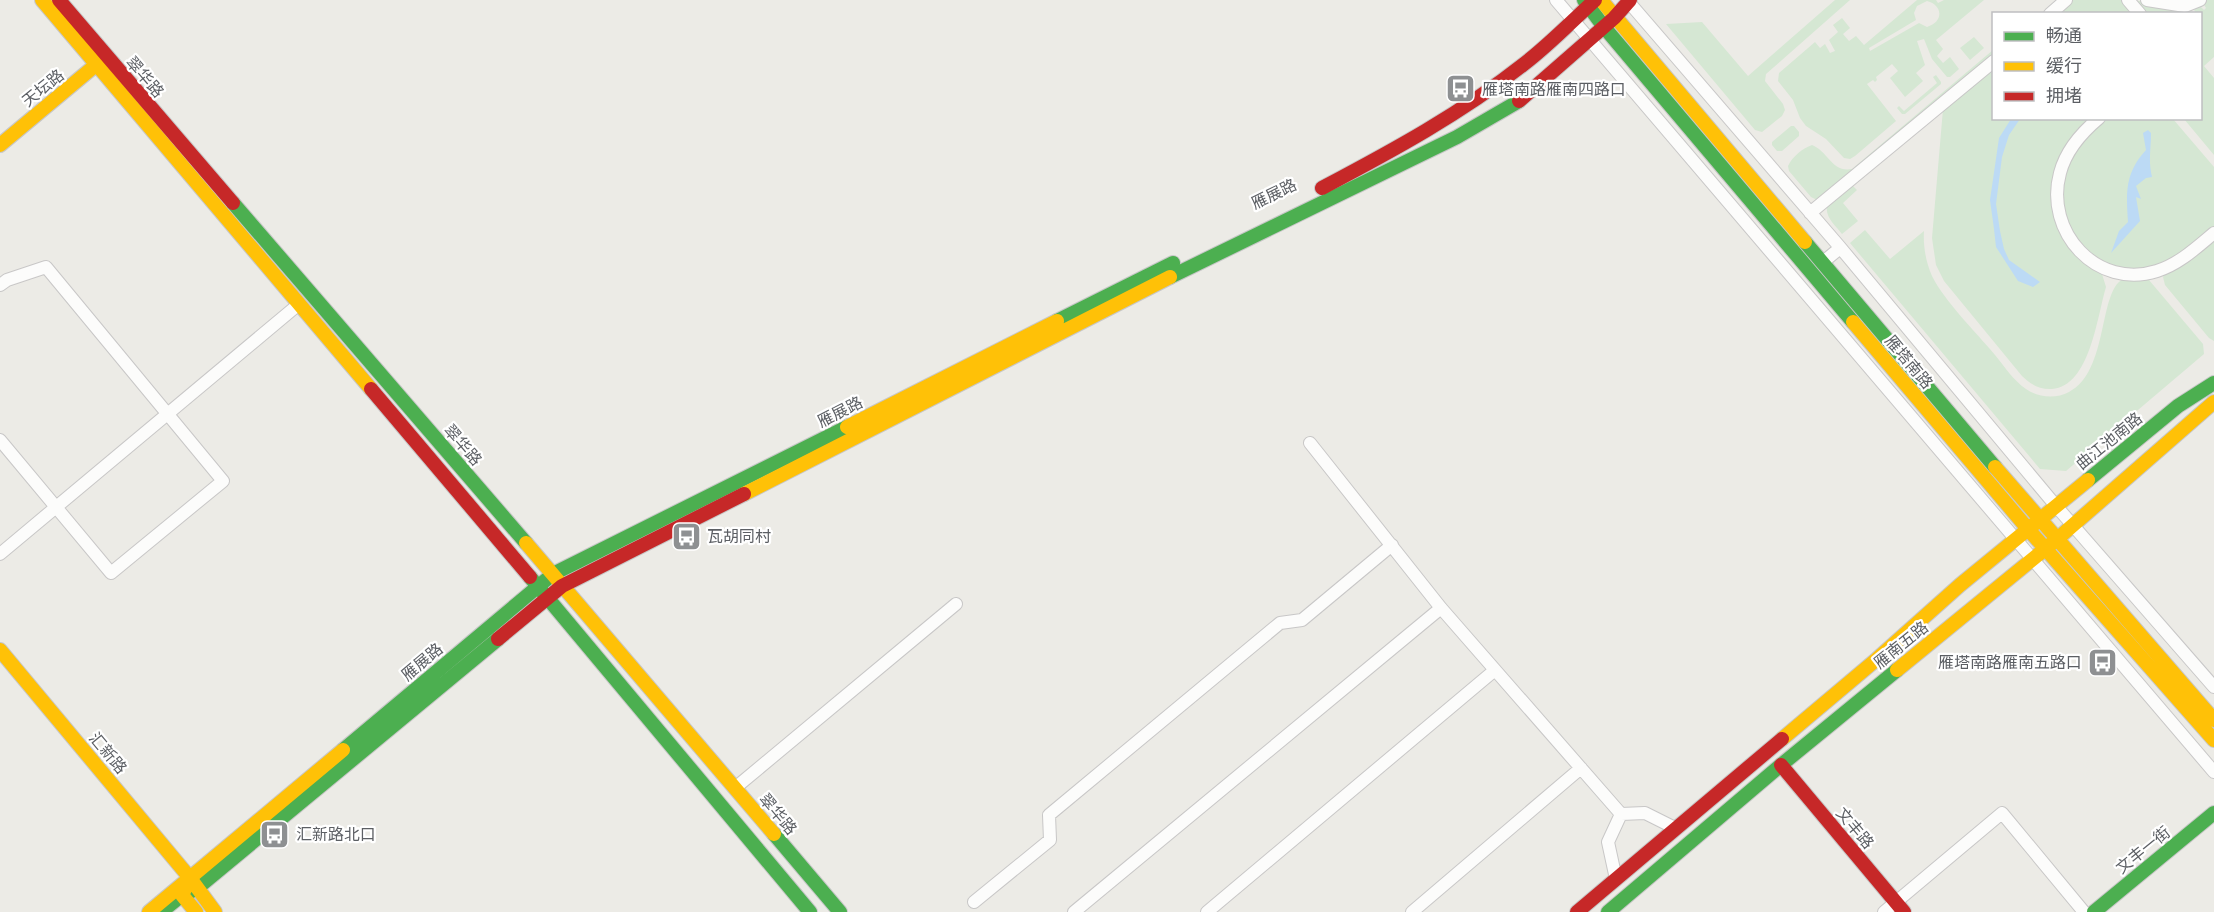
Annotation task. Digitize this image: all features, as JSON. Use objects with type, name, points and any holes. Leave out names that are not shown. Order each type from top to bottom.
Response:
[{"type":"main road","name":"翠华路","points":[[42,0],[101,60],[553,574],[840,912]]},
{"type":"main road","name":"翠华路","points":[[59,0],[101,60],[299,304],[810,912]]},
{"type":"main road","name":"雁展路","points":[[543,593],[553,574],[1358,171],[1503,81],[1592,1]]},
{"type":"main road","name":"雁塔南路","points":[[1592,1],[1817,269],[2028,529],[2051,543],[2214,720]]},
{"type":"main road","name":"雁展路","points":[[161,912],[543,593],[562,586],[1219,252],[1457,137],[1515,104],[1609,23],[1628,1]]},
{"type":"main road","name":"天坛路","points":[[0,145],[101,60]]},
{"type":"main road","name":"雁塔南路","points":[[1817,269],[2040,520],[2051,543],[2214,740]]},
{"type":"main road","name":"曲江池南路","points":[[2028,529],[2178,406],[2214,383]]},
{"type":"main road","name":"雁南五路","points":[[1608,912],[1781,765],[2073,525],[2214,402]]},
{"type":"main road","name":"雁南五路","points":[[1576,912],[2028,529]]},
{"type":"main road","name":"汇新路","points":[[0,650],[215,912]]},
{"type":"main road","name":"文丰路","points":[[1781,765],[1900,907]]},
{"type":"main road","name":"文丰一街","points":[[2094,912],[2214,813]]},
{"type":"main road","name":"雁展路","points":[[149,912],[193,884]]},
{"type":"main road","points":[[182,895],[196,912]]},
{"type":"street","points":[[1556,0],[2214,772]]},
{"type":"street","points":[[2052,12],[2066,0]]},
{"type":"street","points":[[2128,0],[2138,12]]},
{"type":"street","points":[[2147,0],[2181,6],[2190,6],[2200,0]]},
{"type":"street","points":[[1628,1],[1840,248],[2056,506],[2214,687]]},
{"type":"street","points":[[1810,213],[1992,63]]},
{"type":"street","points":[[2097,120],[2072,146],[2058,181],[2057,204],[2062,224],[2082,255],[2108,271],[2119,274],[2142,274],[2157,271],[2177,262],[2214,233]]},
{"type":"street","points":[[1800,285],[1840,248]]},
{"type":"street","points":[[0,440],[111,573],[223,481],[46,267],[2,279]]},
{"type":"street","points":[[0,554],[299,304]]},
{"type":"street","points":[[1310,443],[1441,608],[1621,814]]},
{"type":"street","points":[[974,902],[1050,840],[1049,815],[1280,623],[1302,620],[1392,545]]},
{"type":"street","points":[[735,788],[956,604]]},
{"type":"street","points":[[1074,912],[1441,608]]},
{"type":"street","points":[[1207,912],[1495,670]]},
{"type":"street","points":[[1412,912],[1581,768]]},
{"type":"street","points":[[1621,814],[1645,813],[1675,828]]},
{"type":"street","points":[[1884,912],[1900,907],[2002,813],[2084,912]]},
{"type":"street","points":[[1616,879],[1608,842],[1621,814]]},
{"type":"green space","points":[[1835,0],[1850,0],[1766,74],[1765,81],[1785,110],[1782,116],[1762,132],[1755,130],[1666,24],[1702,22],[1748,76]]},
{"type":"green space","points":[[1917,0],[1936,0],[1938,3],[1944,0],[1984,0],[1936,40],[1943,49],[1937,56],[1943,63],[1950,57],[1959,69],[1950,77],[1947,77],[1932,59],[1924,39],[1917,41],[1925,65],[1916,73],[1923,81],[1905,97],[1890,78],[1898,71],[1892,64],[1876,77],[1875,82],[1873,80],[1867,84],[1896,121],[1850,159],[1844,158],[1826,139],[1806,126],[1793,100],[1778,81],[1779,73],[1815,42],[1820,48],[1825,44],[1830,53],[1835,51],[1829,40],[1838,32],[1833,25],[1842,18],[1850,28],[1843,34],[1849,41],[1856,36],[1864,45]],"holes":[[[1927,1],[1939,10],[1939,18],[1933,25],[1927,27],[1919,23],[1870,51],[1869,48],[1916,20],[1914,13],[1917,6]]]},
{"type":"green space","points":[[2072,0],[2123,0],[2132,12],[2058,12]]},
{"type":"green space","points":[[2134,0],[2191,12],[2144,12]]},
{"type":"green space","points":[[2206,0],[2214,0],[2214,57],[2204,66],[2214,78],[2214,155],[2185,120],[2202,120],[2202,12],[2194,10],[2200,6],[2204,10],[2206,8],[2203,3]]},
{"type":"green space","points":[[1974,37],[1984,48],[1970,60],[1960,48]]},
{"type":"green space","points":[[1992,51],[1992,56],[1817,200],[1811,197],[1789,171],[1788,166],[1792,159],[1812,145],[1840,168],[1852,169]]},
{"type":"green space","points":[[1992,67],[1992,120],[2092,120],[2078,133],[2054,208],[2102,274],[2106,287],[2090,348],[2075,376],[2065,385],[2043,389],[2028,382],[1944,281],[1936,265],[1932,238],[1943,109]]},
{"type":"green space","points":[[1936,75],[1941,84],[1905,114],[1902,114],[1897,108],[1899,106],[1904,111],[1937,83],[1933,77]]},
{"type":"green space","points":[[2104,120],[2174,120],[2214,167],[2214,228],[2182,255],[2145,270],[2104,265],[2073,238],[2061,201],[2068,162],[2090,131]]},
{"type":"green space","points":[[1791,126],[1799,132],[1799,136],[1782,151],[1777,151],[1772,142]]},
{"type":"green space","points":[[1852,185],[1857,190],[1843,203],[1858,221],[1842,234],[1829,218],[1827,206]]},
{"type":"green space","points":[[1865,230],[1890,259],[1924,231],[1927,260],[1938,286],[2013,378],[2036,394],[2059,396],[2082,382],[2097,350],[2110,299],[2115,287],[2123,279],[2149,280],[2203,344],[2204,354],[2066,471],[2040,469],[1850,243]]},
{"type":"green space","points":[[2214,239],[2214,341],[2165,285],[2163,277]]},
{"type":"water","points":[[2010,120],[2019,120],[2009,135],[2002,157],[1996,204],[2004,249],[2009,260],[2040,282],[2033,287],[2018,281],[1996,247],[1990,200],[1999,138]]},
{"type":"water","points":[[2148,130],[2151,133],[2152,177],[2146,178],[2136,186],[2141,199],[2136,197],[2140,221],[2111,253],[2119,231],[2128,222],[2128,183],[2134,167],[2146,150],[2143,133]]},
{"type":"traffic: fast","points":[[1584,0],[1604,27],[1853,322]]},
{"type":"traffic: fast","points":[[1170,277],[1457,137],[1519,101]]},
{"type":"traffic: fast","points":[[233,203],[526,543]]},
{"type":"traffic: fast","points":[[1805,242],[1995,467]]},
{"type":"traffic: fast","points":[[1057,321],[1173,263]]},
{"type":"traffic: fast","points":[[2088,480],[2178,406],[2214,383]]},
{"type":"traffic: fast","points":[[343,750],[553,574],[847,427]]},
{"type":"traffic: fast","points":[[530,577],[810,912]]},
{"type":"traffic: fast","points":[[161,912],[182,895],[196,889],[498,639]]},
{"type":"traffic: fast","points":[[1608,912],[1897,670]]},
{"type":"traffic: fast","points":[[2094,912],[2214,813]]},
{"type":"traffic: fast","points":[[774,834],[840,912]]},
{"type":"traffic: slow","points":[[42,0],[371,389]]},
{"type":"traffic: slow","points":[[1601,0],[1805,242]]},
{"type":"traffic: slow","points":[[0,145],[103,59]]},
{"type":"traffic: slow","points":[[744,494],[1170,277]]},
{"type":"traffic: slow","points":[[847,427],[1057,321]]},
{"type":"traffic: slow","points":[[1853,322],[2028,529],[2214,740]]},
{"type":"traffic: slow","points":[[1897,670],[2056,540],[2214,402]]},
{"type":"traffic: slow","points":[[1995,467],[2214,720]]},
{"type":"traffic: slow","points":[[1782,739],[1960,585],[2088,480]]},
{"type":"traffic: slow","points":[[526,543],[774,834]]},
{"type":"traffic: slow","points":[[0,650],[190,878],[215,912]]},
{"type":"traffic: slow","points":[[149,912],[343,750]]},
{"type":"traffic: slow","points":[[186,887],[182,895],[196,912]]},
{"type":"traffic: jam","points":[[59,0],[233,203]]},
{"type":"traffic: jam","points":[[1322,188],[1476,99],[1533,57],[1595,0]]},
{"type":"traffic: jam","points":[[1519,101],[1614,18],[1630,0]]},
{"type":"traffic: jam","points":[[371,389],[530,577]]},
{"type":"traffic: jam","points":[[498,639],[562,586],[744,494]]},
{"type":"traffic: jam","points":[[1577,912],[1782,739]]},
{"type":"traffic: jam","points":[[1781,765],[1904,912]]},
{"type":"place","name":"雁塔南路雁南四路口","points":[[1461,89]]},
{"type":"place","name":"瓦胡同村","points":[[686,536]]},
{"type":"place","name":"雁塔南路雁南五路口","points":[[2103,662]]},
{"type":"place","name":"汇新路北口","points":[[275,834]]}]
